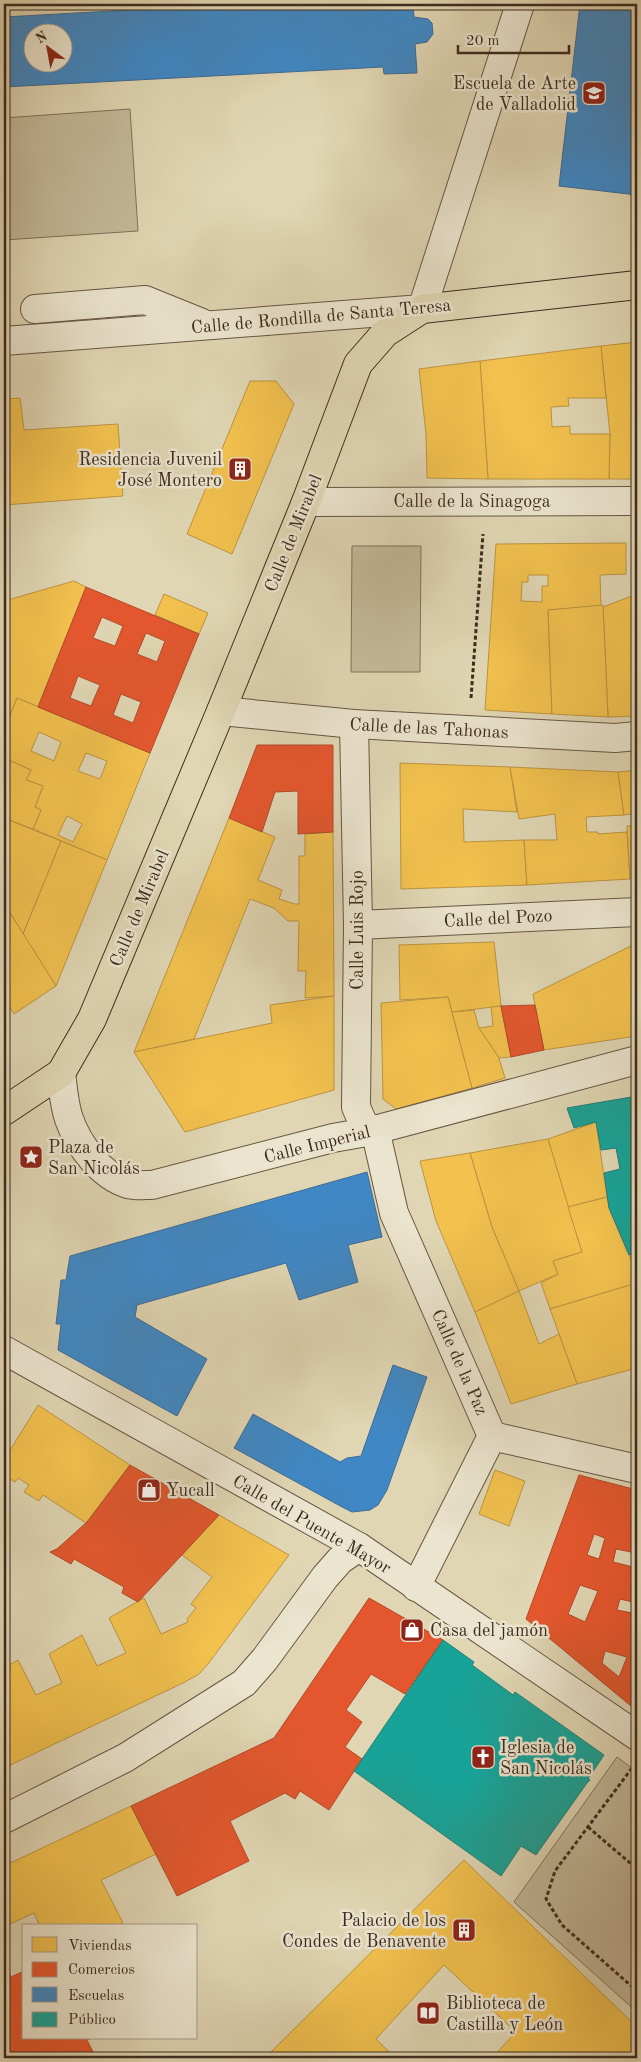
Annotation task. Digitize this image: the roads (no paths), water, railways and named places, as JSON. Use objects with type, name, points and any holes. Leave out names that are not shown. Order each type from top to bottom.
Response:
[{"type":"main road","name":"Calle de Rondilla de Santa Teresa","points":[[422,309],[637,285]]},
{"type":"main road","name":"Calle de Mirabel","points":[[62,1073],[92,1019],[110,979],[306,502],[358,364],[385,333],[422,309]]},
{"type":"main road","points":[[4,1111],[62,1073]]},
{"type":"street","points":[[422,309],[520,4]]},
{"type":"street","points":[[35,309],[146,300],[208,325]]},
{"type":"street","name":"Calle de Rondilla de Santa Teresa","points":[[4,341],[422,309]]},
{"type":"street","name":"Calle de la Sinagoga","points":[[306,502],[637,501]]},
{"type":"street","name":"Calle de las Tahonas","points":[[221,711],[354,724],[468,731],[615,738],[637,736]]},
{"type":"street","name":"Calle Luis Rojo","points":[[354,724],[358,925],[356,1107],[371,1131]]},
{"type":"street","name":"Calle del Pozo","points":[[358,925],[637,912]]},
{"type":"street","name":"Calle Imperial","points":[[62,1073],[68,1118],[76,1138],[106,1172],[129,1184],[152,1185],[333,1138],[371,1131],[637,1060]]},
{"type":"street","name":"Calle de la Paz","points":[[371,1131],[394,1213],[492,1436],[416,1587]]},
{"type":"street","name":"Calle del Puente Mayor","points":[[4,1350],[359,1547],[635,1735]]},
{"type":"street","points":[[492,1436],[637,1469]]},
{"type":"street","points":[[4,1819],[125,1758],[244,1682],[265,1660],[325,1577],[340,1560],[359,1547]]},
{"type":"place","name":"Escuela de Arte de Valladolid","points":[[594,93]]},
{"type":"place","name":"Residencia Juvenil José Montero","points":[[240,469]]},
{"type":"place","name":"Plaza de San Nicolás","points":[[31,1157]]},
{"type":"place","name":"Yucall","points":[[149,1490]]},
{"type":"place","name":"Casa del jamón","points":[[412,1630]]},
{"type":"place","name":"Iglesia de San Nicolás","points":[[483,1757]]},
{"type":"place","name":"Palacio de los Condes de Benavente","points":[[464,1930]]},
{"type":"place","name":"Biblioteca de Castilla y León","points":[[428,2013]]}]
